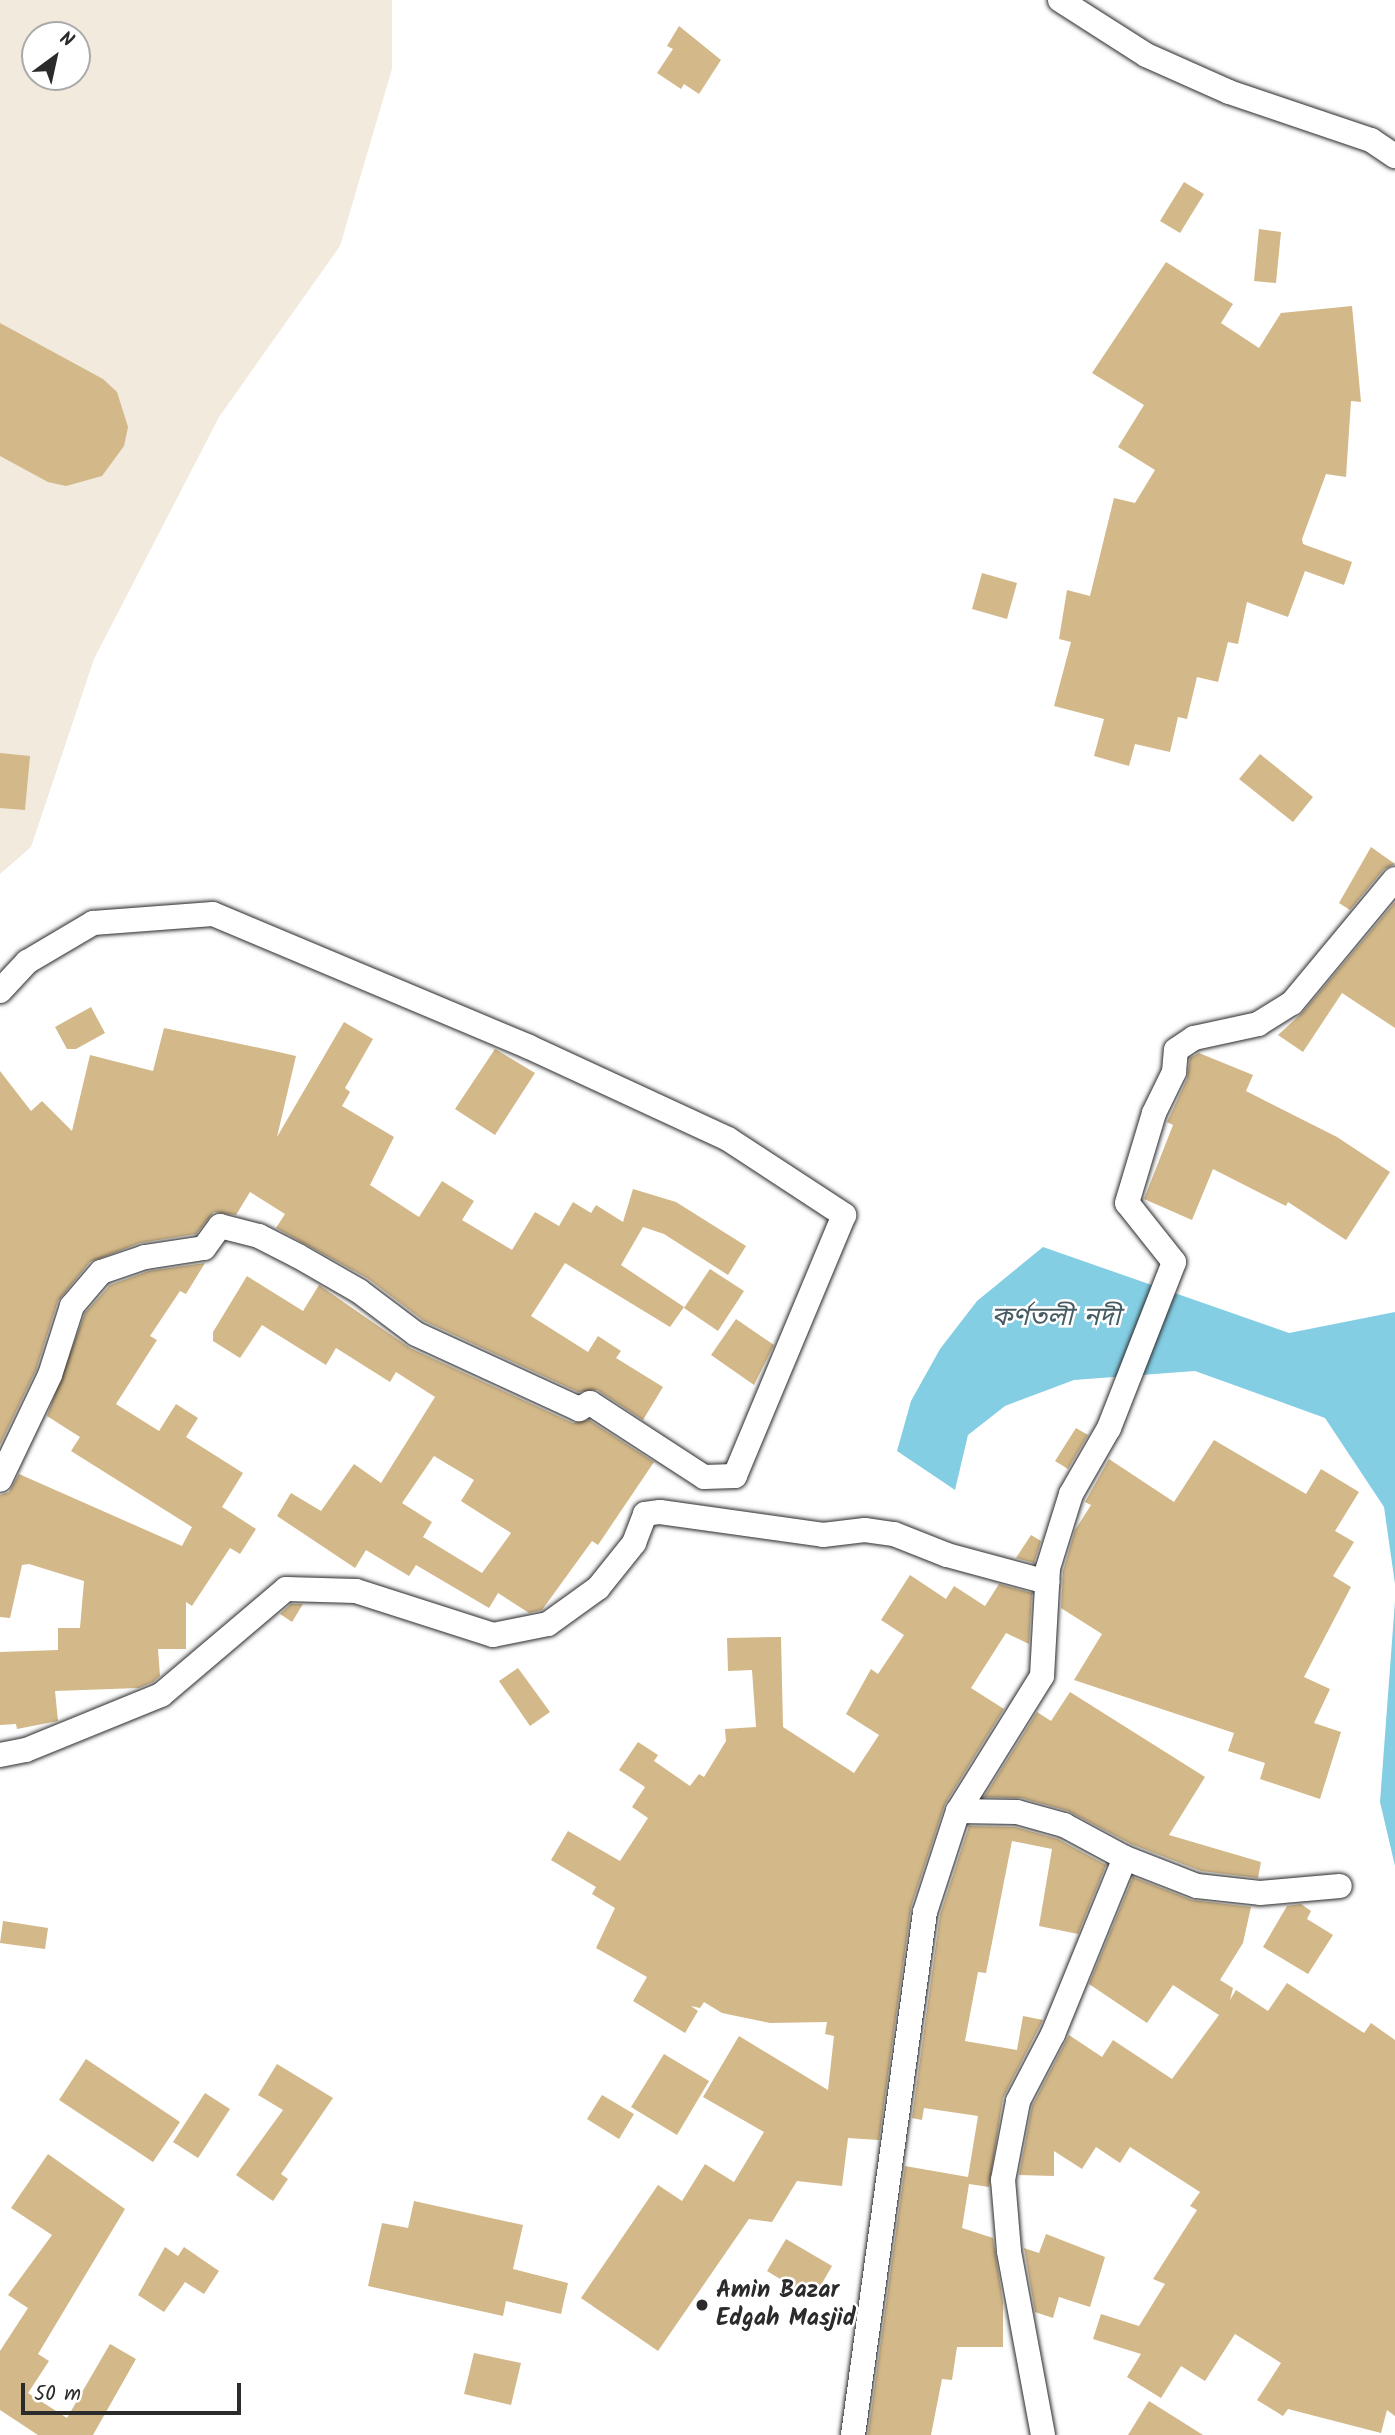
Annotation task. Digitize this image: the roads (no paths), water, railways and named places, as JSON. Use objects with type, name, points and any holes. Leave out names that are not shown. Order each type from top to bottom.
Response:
[{"type":"street","points":[[1060,0],[1146,55],[1230,92],[1371,140],[1395,156]]},
{"type":"street","points":[[853,2435],[925,1912],[958,1811],[1042,1676],[1047,1581],[1070,1494],[1109,1429],[1174,1262],[1127,1203],[1154,1114],[1174,1072],[1176,1051],[1194,1038],[1258,1024],[1292,1003],[1395,879]]},
{"type":"street","points":[[0,990],[27,962],[93,923],[213,914],[529,1047],[728,1139],[844,1215],[735,1476],[704,1477],[590,1403],[579,1409],[416,1334],[359,1291],[299,1256],[259,1236],[220,1226],[204,1248],[145,1257],[101,1272],[72,1306],[50,1375],[0,1480]]},
{"type":"street","points":[[0,1755],[26,1750],[161,1695],[286,1589],[356,1591],[493,1635],[548,1624],[598,1588],[634,1543],[645,1514],[660,1512],[824,1535],[866,1530],[894,1534],[947,1555],[1047,1581]]},
{"type":"street","points":[[958,1811],[1017,1812],[1064,1825],[1125,1858],[1197,1886],[1260,1893],[1340,1886]]},
{"type":"street","points":[[1043,2435],[1009,2251],[1003,2180],[1018,2101],[1053,2034],[1125,1858]]},
{"type":"water","name":"কর্ণতলী নদী","points":[[1043,1247],[1289,1333],[1395,1312],[1395,1584],[1384,1507],[1325,1418],[1195,1371],[1074,1380],[1005,1406],[968,1435],[955,1490],[897,1451],[911,1401],[940,1349],[977,1301]]},
{"type":"water","points":[[1395,1601],[1395,1866],[1380,1802]]},
{"type":"place","name":"Amin Bazar Edgah Masjid","points":[[702,2305]]}]
